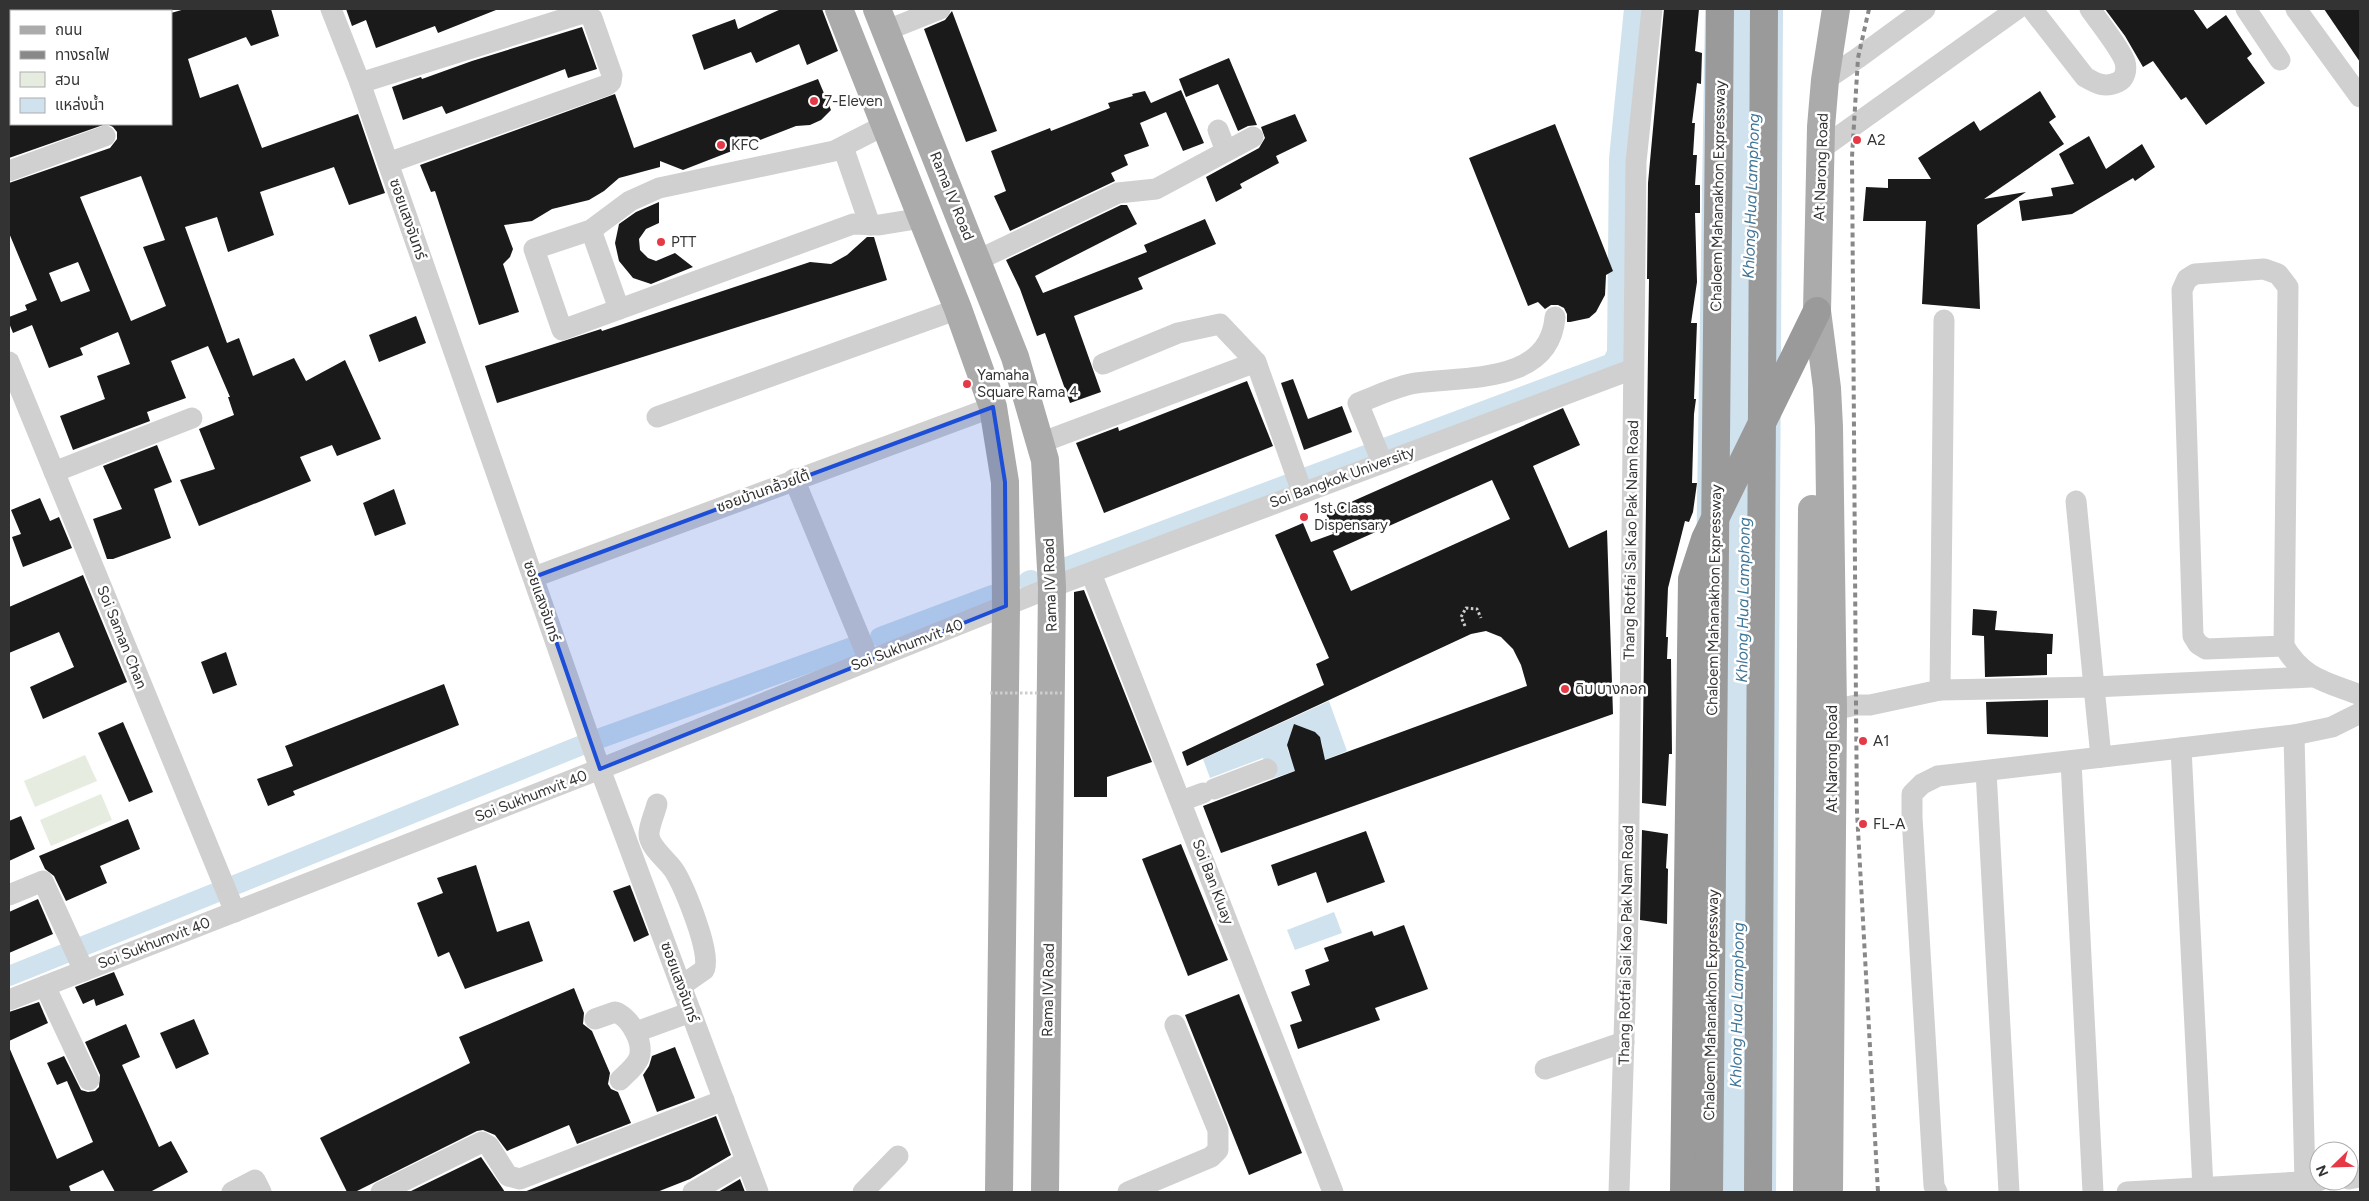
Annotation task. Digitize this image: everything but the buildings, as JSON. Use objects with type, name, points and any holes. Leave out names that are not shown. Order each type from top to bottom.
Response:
[{"type":"highway","name":"Chaloem Mahanakhon Expressway","points":[[1709,1192],[1720,9]]},
{"type":"highway","points":[[1758,1192],[1764,9]]},
{"type":"highway","points":[[1684,1192],[1692,580],[1705,539],[1793,359],[1817,319]]},
{"type":"main road","points":[[839,9],[958,310],[993,407],[1005,482],[1006,606],[999,1192]]},
{"type":"main road","name":"At Narong Road","points":[[1807,1192],[1812,386],[1817,319],[1821,149],[1825,80],[1836,9]]},
{"type":"main road","name":"Rama IV Road","points":[[881,20],[1016,356],[1045,460],[1052,587],[1045,1192]]},
{"type":"main road","name":"At Narong Road","points":[[1817,319],[1827,388],[1829,427],[1833,710],[1829,1192]]},
{"type":"main road","points":[[1829,1102],[1839,1192]]},
{"type":"street","name":"ซอยแสงจันทร์","points":[[332,9],[360,83],[600,769],[758,1192]]},
{"type":"street","points":[[881,20],[940,9]]},
{"type":"street","name":"Thang Rotfai Sai Kao Pak Nam Road","points":[[1619,1192],[1628,914],[1636,162],[1652,9]]},
{"type":"street","points":[[1825,80],[1925,9]]},
{"type":"street","points":[[1821,149],[2017,9]]},
{"type":"street","points":[[2032,9],[2085,77],[2096,84],[2108,86],[2121,80],[2126,72],[2125,61],[2090,9]]},
{"type":"street","points":[[2246,9],[2280,60]]},
{"type":"street","points":[[2296,9],[2360,97]]},
{"type":"street","points":[[360,83],[580,14],[586,14],[592,18],[612,75],[612,82],[607,85],[388,163]]},
{"type":"street","points":[[885,125],[834,151],[659,188],[630,201],[591,230],[534,249],[562,330],[853,224],[879,226],[922,218]]},
{"type":"street","points":[[1218,130],[1226,151]]},
{"type":"street","points":[[9,171],[105,136]]},
{"type":"street","points":[[978,260],[1118,193],[1156,189],[1253,137]]},
{"type":"street","points":[[843,147],[870,225]]},
{"type":"street","points":[[591,230],[619,309]]},
{"type":"street","points":[[2284,646],[2206,649],[2198,644],[2193,636],[2182,290],[2187,279],[2195,274],[2264,269],[2278,274],[2288,287],[2284,646],[2292,660],[2311,677],[2360,695]]},
{"type":"street","points":[[657,417],[958,310]]},
{"type":"street","points":[[1382,462],[1358,403],[1409,384],[1488,377],[1510,370],[1528,362],[1545,348],[1553,334],[1555,317]]},
{"type":"street","points":[[1940,690],[1944,320]]},
{"type":"street","points":[[1103,364],[1178,333],[1220,324],[1256,362],[1302,492]]},
{"type":"street","name":"Soi Saman Chan","points":[[9,362],[233,906]]},
{"type":"street","points":[[1040,443],[1256,362]]},
{"type":"street","name":"Soi Bangkok University","points":[[1052,587],[1633,369]]},
{"type":"street","name":"ซอยบ้านกล้วยใต้","points":[[534,577],[794,479],[993,407]]},
{"type":"street","points":[[54,472],[192,418]]},
{"type":"street","points":[[794,479],[869,660]]},
{"type":"street","points":[[2076,501],[2101,757]]},
{"type":"street","name":"Soi Ban Kluay","points":[[1091,573],[1333,1192]]},
{"type":"street","name":"Soi Sukhumvit 40","points":[[9,1000],[45,986],[77,956],[233,906],[600,769],[1052,587]]},
{"type":"street","points":[[1833,710],[1856,705],[1870,705],[1940,690],[2094,687],[2311,677]]},
{"type":"street","points":[[1937,1192],[1934,1186],[1912,794],[1922,784],[1938,776],[2294,735],[2332,727],[2360,712]]},
{"type":"street","points":[[2294,735],[2310,1141]]},
{"type":"street","points":[[2180,748],[2203,1188]]},
{"type":"street","points":[[2071,761],[2092,1192]]},
{"type":"street","points":[[1181,801],[1267,768]]},
{"type":"street","points":[[1986,771],[2008,1192]]},
{"type":"street","points":[[657,804],[649,835],[653,843],[675,870],[691,907],[705,954],[706,967],[704,970],[682,986]]},
{"type":"street","points":[[9,895],[43,881],[77,956]]},
{"type":"street","points":[[45,986],[89,1080]]},
{"type":"street","points":[[595,1019],[615,1012],[636,1032],[640,1050],[639,1057],[620,1080]]},
{"type":"street","points":[[636,1032],[691,1012]]},
{"type":"street","points":[[1128,1192],[1211,1157],[1218,1150],[1218,1130],[1175,1025]]},
{"type":"street","points":[[1545,1070],[1624,1042]]},
{"type":"street","points":[[381,1192],[482,1142],[489,1146],[508,1176],[520,1179],[724,1100]]},
{"type":"street","points":[[863,1192],[898,1156]]},
{"type":"street","points":[[693,1192],[746,1161]]},
{"type":"street","points":[[2127,1192],[2309,1181]]},
{"type":"street","points":[[232,1192],[258,1186]]},
{"type":"path","points":[[1465,626],[1461,617],[1466,608],[1476,609],[1481,618]]},
{"type":"path","points":[[990,693],[1062,694]]},
{"type":"highlighted area","points":[[993,407],[1005,482],[1006,606],[600,769],[534,577]]},
{"type":"green space","points":[[85,755],[97,781],[35,807],[24,781]]},
{"type":"green space","points":[[101,794],[112,820],[51,846],[40,820]]},
{"type":"water","name":"Khlong Hua Lamphong","points":[[1705,9],[1783,9],[1776,1192],[1688,1192]]},
{"type":"water","points":[[1329,701],[1347,751],[1314,764],[1323,748],[1319,737],[1287,745],[1293,761],[1309,766],[1271,779],[1263,758],[1210,778],[1203,759]]},
{"type":"water","points":[[1334,912],[1342,933],[1295,950],[1287,930]]},
{"type":"waterway","points":[[1061,569],[1612,363],[1617,353],[1619,159],[1634,9]]},
{"type":"waterway","points":[[880,637],[992,595]]},
{"type":"waterway","points":[[9,976],[587,743],[858,645]]},
{"type":"railway","points":[[1869,9],[1858,58],[1852,157],[1856,705],[1857,812],[1878,1192]]},
{"type":"place","name":"7-Eleven","points":[[814,101]]},
{"type":"place","name":"A2","points":[[1857,140]]},
{"type":"place","name":"KFC","points":[[721,145]]},
{"type":"place","name":"PTT","points":[[661,242]]},
{"type":"place","name":"Yamaha Square Rama 4","points":[[967,384]]},
{"type":"place","name":"1st Class Dispensary","points":[[1304,517]]},
{"type":"place","name":"ดิบ บางกอก","points":[[1565,689]]},
{"type":"place","name":"A1","points":[[1863,741]]},
{"type":"place","name":"FL-A","points":[[1863,824]]}]
